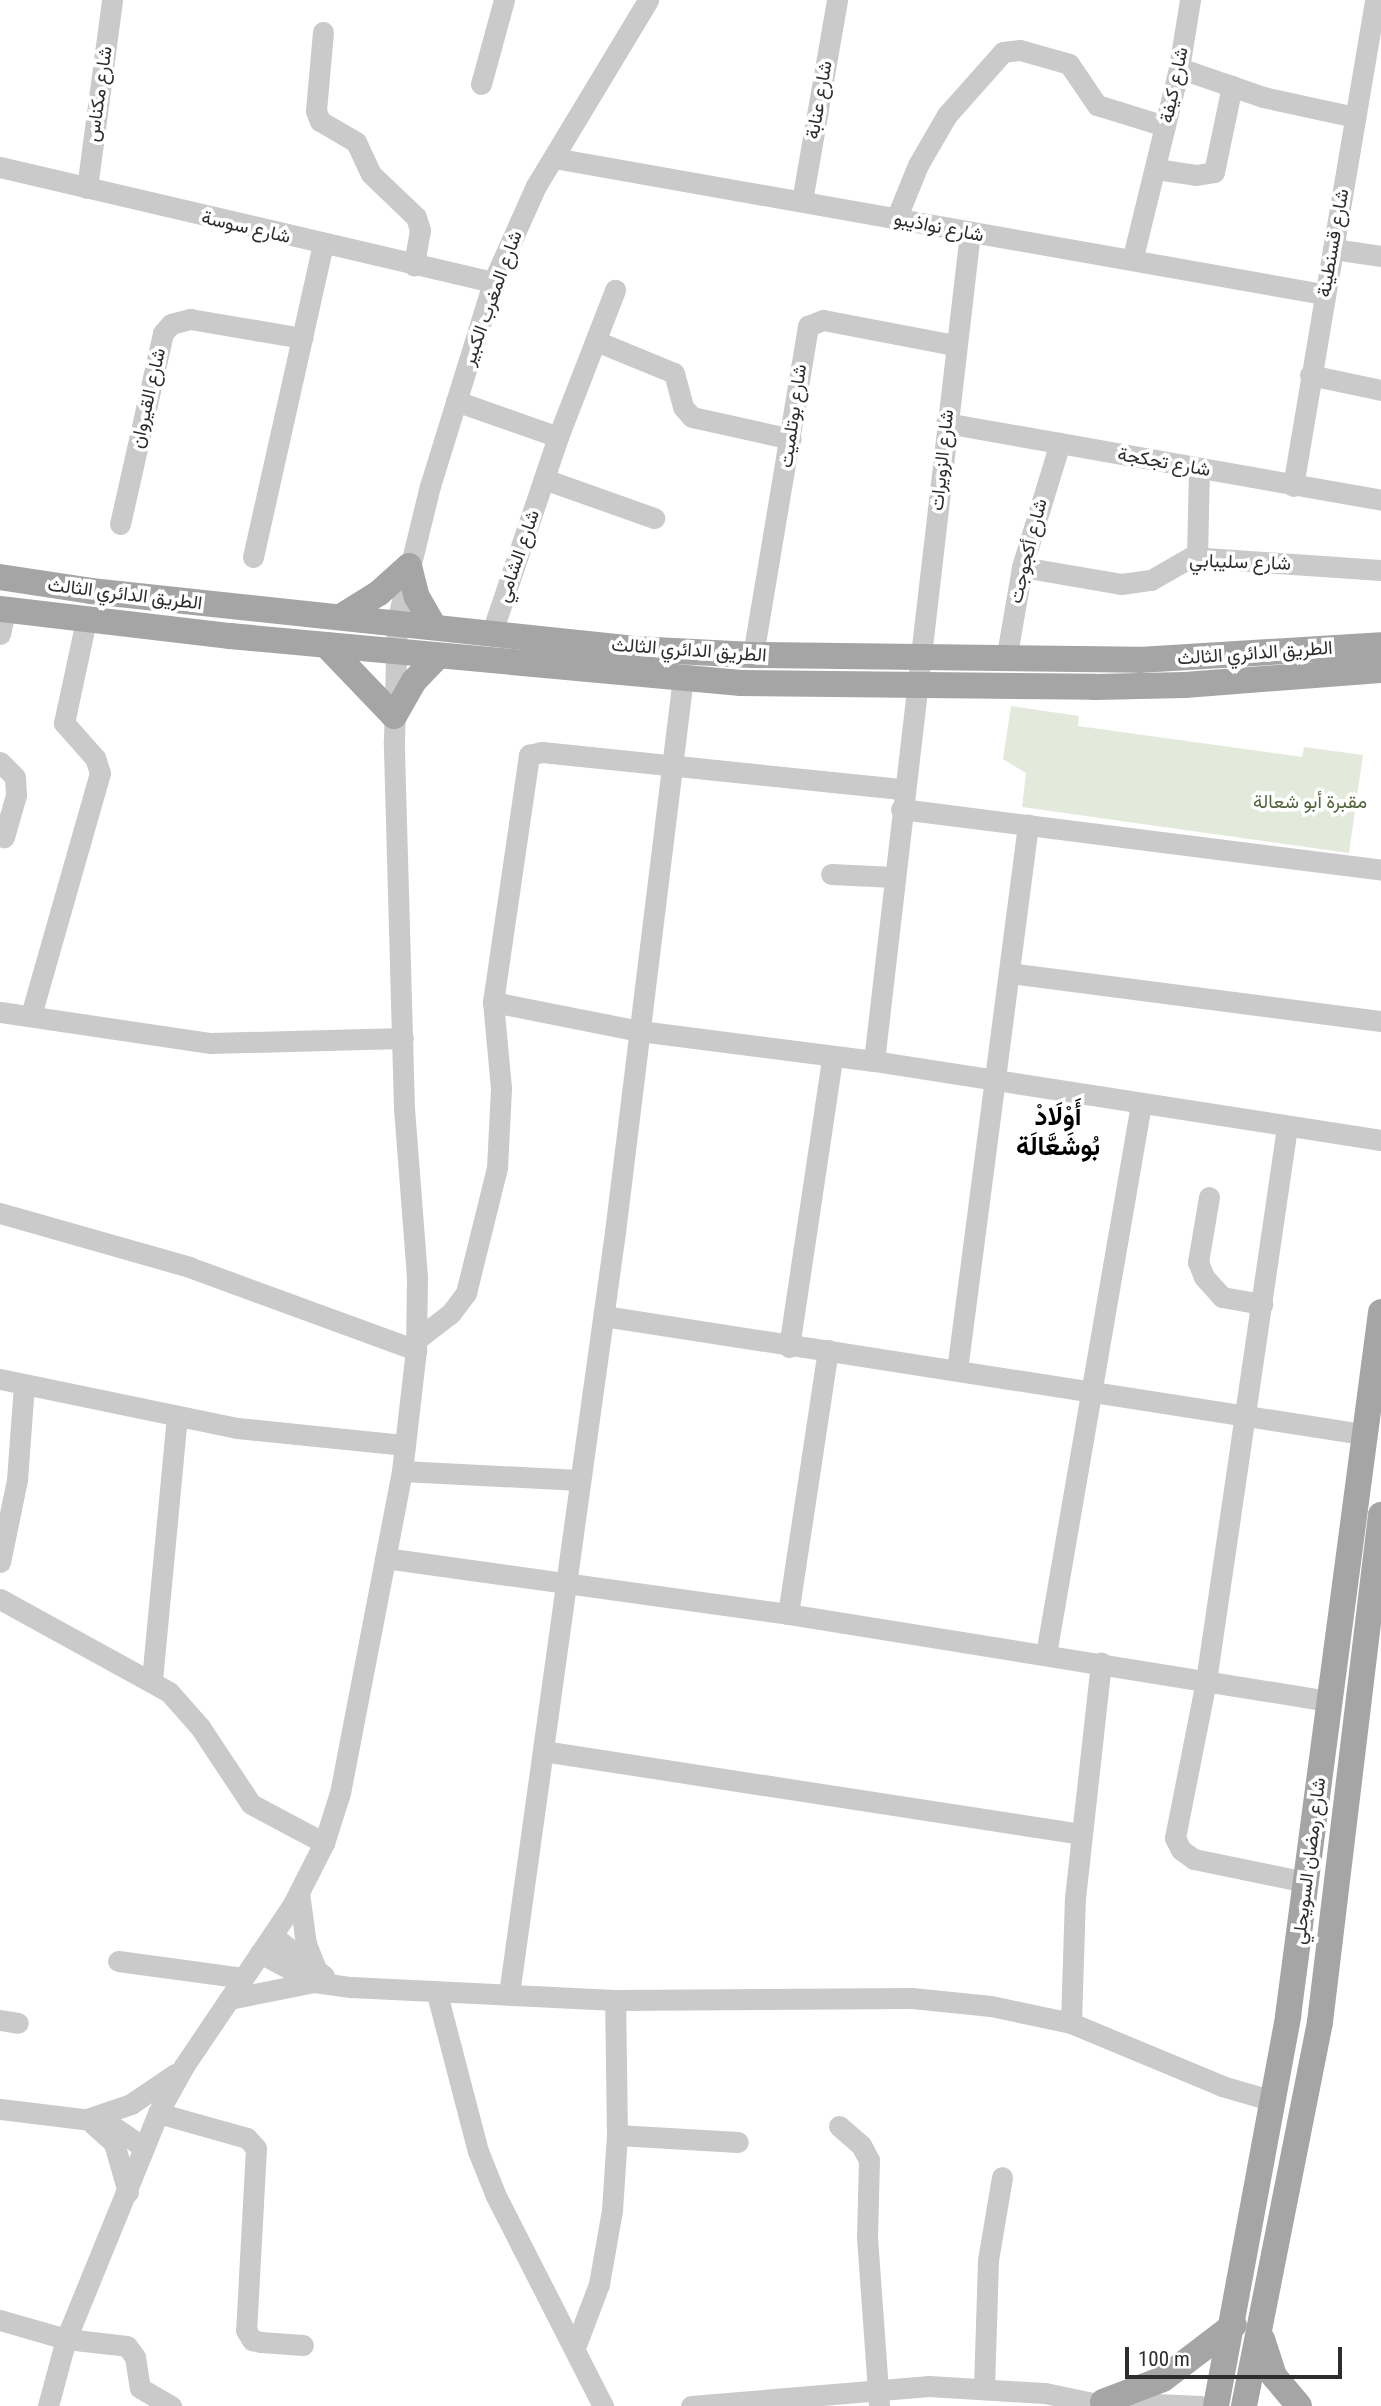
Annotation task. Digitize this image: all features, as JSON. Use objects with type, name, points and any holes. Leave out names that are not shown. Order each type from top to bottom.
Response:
[{"type":"main road","points":[[342,616],[379,593],[409,566],[417,597],[434,626]]},
{"type":"main road","name":"الطريق الدائري الثالث","points":[[0,577],[91,591],[397,621],[635,649],[753,655],[918,673],[1006,660],[1139,660],[1381,645]]},
{"type":"main road","name":"الطريق الدائري الثالث","points":[[2,618],[86,620],[396,652],[683,677],[918,673],[1185,685],[1381,670]]},
{"type":"main road","points":[[326,645],[394,716],[414,681],[438,656]]},
{"type":"main road","name":"شارع رمضان السويحلي","points":[[1216,2406],[1234,2325],[1273,2101],[1306,1882],[1381,1312]]},
{"type":"main road","name":"شارع رمضان السويحلي","points":[[1244,2406],[1261,2336],[1320,2021],[1373,1656],[1381,1515]]},
{"type":"main road","points":[[1101,2404],[1163,2379],[1234,2325]]},
{"type":"main road","points":[[1261,2336],[1274,2376],[1299,2406]]},
{"type":"street","name":"شارع مكناس","points":[[87,188],[112,0]]},
{"type":"street","points":[[481,84],[504,0]]},
{"type":"street","name":"شارع المغرب الكبير","points":[[48,2406],[66,2339],[158,2113],[184,2066],[299,1894],[324,1843],[349,1755],[402,1471],[416,1345],[417,1277],[403,1038],[394,716],[397,621],[409,566],[493,282],[554,158],[648,0]]},
{"type":"street","name":"شارع عنابة","points":[[802,201],[837,0]]},
{"type":"street","name":"شارع كيفة","points":[[1133,257],[1179,68],[1191,0]]},
{"type":"street","name":"شارع قسنطينة","points":[[1293,486],[1323,294],[1375,0]]},
{"type":"street","points":[[323,32],[316,111],[320,121],[356,142],[371,174],[416,217],[421,230],[414,265]]},
{"type":"street","points":[[896,219],[918,165],[947,115],[1003,52],[1020,50],[1069,65],[1097,105],[1165,126]]},
{"type":"street","points":[[1179,68],[1231,86],[1355,117]]},
{"type":"street","points":[[1156,169],[1196,175],[1213,172],[1231,86]]},
{"type":"street","name":"شارع نواذيبو","points":[[554,158],[970,233],[1133,257],[1323,294]]},
{"type":"street","name":"شارع سوسة","points":[[0,167],[323,245],[493,282]]},
{"type":"street","name":"شارع الزويرات","points":[[874,1062],[954,345],[970,233]]},
{"type":"street","points":[[253,556],[323,245]]},
{"type":"street","points":[[1333,249],[1381,256]]},
{"type":"street","name":"شارع الشامي","points":[[492,632],[558,437],[615,290]]},
{"type":"street","name":"شارع القيروان","points":[[120,524],[163,333],[171,324],[190,319],[302,338]]},
{"type":"street","name":"شارع بوتلميت","points":[[753,655],[791,439],[803,336],[811,323],[837,322],[954,345]]},
{"type":"street","points":[[596,341],[674,373],[683,407],[692,417],[791,439]]},
{"type":"street","points":[[1310,375],[1381,390]]},
{"type":"street","points":[[456,401],[558,437]]},
{"type":"street","name":"شارع تجكجة","points":[[946,423],[1381,500]]},
{"type":"street","name":"شارع أكجوجت","points":[[1006,660],[1022,567],[1060,443]]},
{"type":"street","points":[[1197,557],[1199,469]]},
{"type":"street","points":[[544,479],[654,518]]},
{"type":"street","name":"شارع سليبابي","points":[[1022,567],[1108,583],[1136,584],[1151,580],[1186,558],[1197,557],[1381,570]]},
{"type":"street","points":[[33,1008],[100,773],[95,758],[65,729],[64,723],[86,620]]},
{"type":"street","points":[[509,1994],[564,1584],[604,1316],[675,768],[683,677]]},
{"type":"street","points":[[0,1213],[189,1266],[416,1345],[460,1303],[470,1284],[482,1232],[501,1128],[493,1002],[529,755],[542,752],[675,768],[902,799],[1028,825],[1381,870]]},
{"type":"street","points":[[0,762],[15,777],[16,795],[4,837]]},
{"type":"street","points":[[957,1370],[1028,825]]},
{"type":"street","points":[[831,874],[894,877]]},
{"type":"street","points":[[1010,973],[1381,1021]]},
{"type":"street","points":[[493,1002],[640,1031],[874,1062],[993,1083],[1381,1140]]},
{"type":"street","points":[[0,1012],[211,1043],[403,1038]]},
{"type":"street","points":[[789,1347],[832,1058]]},
{"type":"street","points":[[1046,1654],[1094,1391],[1141,1104]]},
{"type":"street","points":[[1287,1127],[1206,1681],[1177,1818],[1178,1846],[1194,1859],[1306,1882]]},
{"type":"street","points":[[1209,1197],[1198,1262],[1204,1277],[1222,1297],[1262,1304]]},
{"type":"street","points":[[604,1316],[789,1347],[828,1350],[1094,1391],[1245,1419],[1363,1434]]},
{"type":"street","points":[[788,1614],[828,1350]]},
{"type":"street","points":[[0,1379],[177,1418],[262,1432],[405,1445]]},
{"type":"street","points":[[0,1562],[18,1480],[24,1385]]},
{"type":"street","points":[[152,1680],[177,1418]]},
{"type":"street","points":[[402,1471],[579,1480]]},
{"type":"street","points":[[385,1558],[788,1614],[1329,1700]]},
{"type":"street","points":[[0,1599],[152,1680],[200,1727],[251,1804],[324,1843]]},
{"type":"street","points":[[1071,2023],[1081,1834],[1101,1662]]},
{"type":"street","points":[[543,1751],[1081,1834]]},
{"type":"street","points":[[299,1894],[306,1944],[316,1978]]},
{"type":"street","points":[[267,1945],[316,1978],[341,1986],[437,1994],[509,1994],[615,2000],[912,1998],[991,2006],[1071,2023],[1222,2086],[1273,2101]]},
{"type":"street","points":[[118,1961],[243,1978]]},
{"type":"street","points":[[229,1999],[316,1978]]},
{"type":"street","points":[[437,1994],[482,2163],[576,2345],[603,2406]]},
{"type":"street","points":[[576,2345],[605,2255],[617,2135],[615,2000]]},
{"type":"street","points":[[84,2117],[131,2104],[184,2066]]},
{"type":"street","points":[[0,2109],[84,2117],[122,2130],[143,2147]]},
{"type":"street","points":[[158,2113],[247,2138],[256,2148],[246,2330],[252,2340],[303,2345]]},
{"type":"street","points":[[84,2117],[114,2143],[128,2192]]},
{"type":"street","points":[[839,2126],[861,2145],[869,2160],[867,2237],[879,2397]]},
{"type":"street","points":[[617,2135],[738,2142]]},
{"type":"street","points":[[984,2388],[988,2260],[1002,2177]]},
{"type":"street","points":[[0,2320],[66,2339],[108,2341],[133,2350],[140,2388],[172,2406]]},
{"type":"street","points":[[691,2406],[879,2397],[984,2388],[1101,2404],[1201,2406]]},
{"type":"green space","name":"مقبرة أبو شعالة","points":[[1011,706],[1079,716],[1078,726],[1302,757],[1304,747],[1363,755],[1349,853],[1022,807],[1026,773],[1003,759]]},
{"type":"district","name":"أَوْلَادْ بُوشَعَّالَة","points":[[1058,1132]]}]
